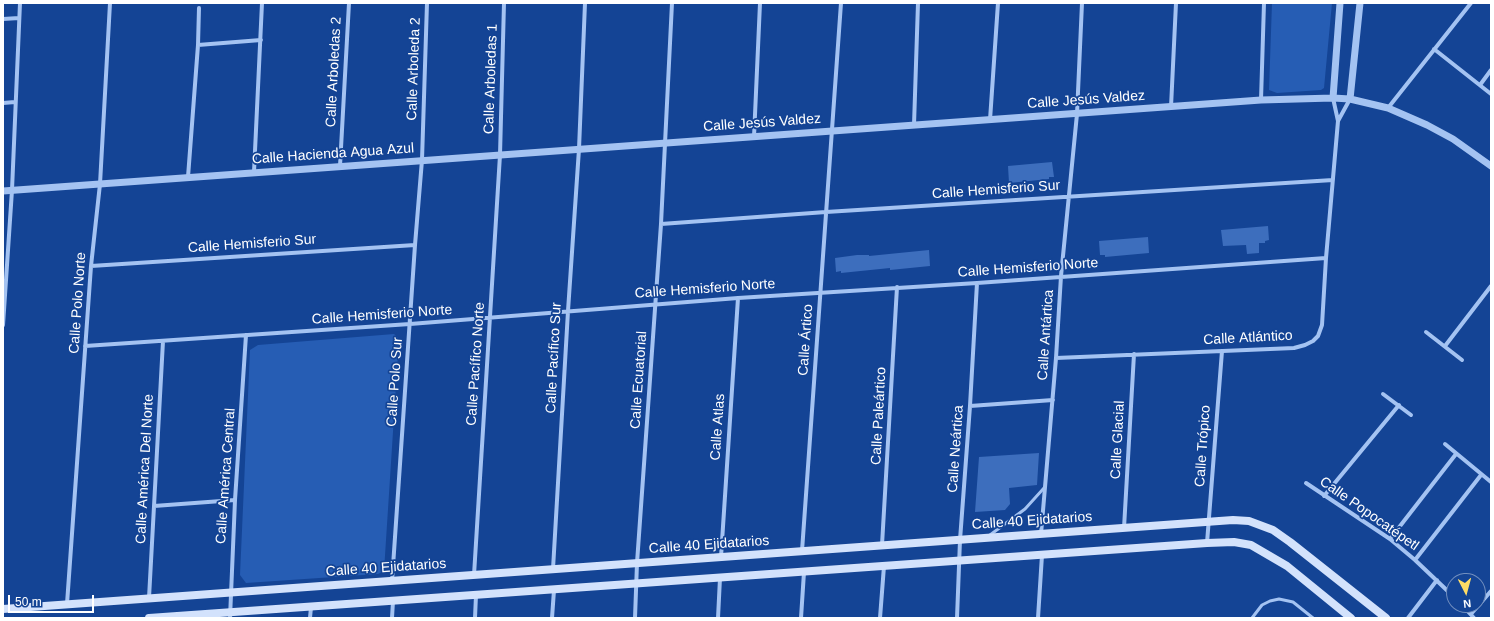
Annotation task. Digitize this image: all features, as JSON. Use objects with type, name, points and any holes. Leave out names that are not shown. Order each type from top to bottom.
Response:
[{"type":"main road","name":"Calle 40 Ejidatarios","points":[[3,609],[1209,521],[1249,521],[1273,530],[1290,542],[1386,618]]},
{"type":"main road","points":[[149,618],[230,615],[393,601],[1207,542],[1234,542],[1250,545],[1287,566],[1351,618]]},
{"type":"street","points":[[3,325],[5,273],[12,190],[20,3]]},
{"type":"street","name":"Calle Polo Norte","points":[[67,604],[91,266],[100,184],[110,3]]},
{"type":"street","points":[[254,172],[262,3]]},
{"type":"street","name":"Calle Arboledas 2","points":[[340,166],[348,3]]},
{"type":"street","name":"Calle Arboleda 2","points":[[422,160],[427,3]]},
{"type":"street","name":"Calle Arboledas 1","points":[[500,155],[504,3]]},
{"type":"street","points":[[579,149],[585,3]]},
{"type":"street","name":"Calle Ecuatorial","points":[[635,618],[637,563],[666,143],[672,3]]},
{"type":"street","points":[[754,137],[760,3]]},
{"type":"street","name":"Calle Ártico","points":[[802,551],[841,3]]},
{"type":"street","points":[[914,125],[918,3]]},
{"type":"street","points":[[990,120],[998,3]]},
{"type":"street","name":"Calle Antártica","points":[[1041,534],[1056,358],[1061,276],[1077,114],[1082,3]]},
{"type":"street","points":[[1171,107],[1176,3]]},
{"type":"street","points":[[1261,100],[1264,3]]},
{"type":"street","points":[[1333,98],[1340,3]]},
{"type":"street","points":[[1350,99],[1360,3]]},
{"type":"street","points":[[1388,108],[1471,3]]},
{"type":"street","points":[[188,177],[198,45],[199,8]]},
{"type":"street","points":[[3,19],[19,18]]},
{"type":"street","points":[[198,45],[261,40]]},
{"type":"street","points":[[1434,49],[1491,94]]},
{"type":"street","points":[[1480,85],[1491,70]]},
{"type":"street","name":"Calle Jesús Valdez","points":[[666,143],[1261,100],[1333,98],[1350,99],[1388,108],[1427,125],[1453,139],[1491,166]]},
{"type":"street","name":"Calle Atlántico","points":[[1056,358],[1294,348],[1313,341],[1318,336],[1322,324],[1338,121],[1333,98]]},
{"type":"street","name":"Calle Atlántico","points":[[1338,121],[1350,99]]},
{"type":"street","points":[[3,102],[15,102]]},
{"type":"street","name":"Calle Hacienda Agua Azul","points":[[3,191],[666,143]]},
{"type":"street","name":"Calle Pacífico Sur","points":[[553,569],[579,149]]},
{"type":"street","name":"Calle Pacífico Norte","points":[[474,575],[500,155]]},
{"type":"street","name":"Calle Polo Sur","points":[[392,581],[422,160]]},
{"type":"street","name":"Calle Hemisferio Sur","points":[[661,224],[1069,196],[1333,180]]},
{"type":"street","name":"Calle Hemisferio Sur","points":[[91,266],[415,245]]},
{"type":"street","name":"Calle Hemisferio Norte","points":[[85,346],[410,324],[820,292],[1326,258]]},
{"type":"street","name":"Calle Neártica","points":[[957,618],[960,540],[977,282]]},
{"type":"street","points":[[1445,346],[1491,286]]},
{"type":"street","name":"Calle Paleártico","points":[[882,545],[897,287]]},
{"type":"street","name":"Calle Atlas","points":[[720,557],[738,298]]},
{"type":"street","points":[[1426,332],[1462,360]]},
{"type":"street","name":"Calle América Central","points":[[230,615],[235,500],[246,335]]},
{"type":"street","name":"Calle América Del Norte","points":[[149,598],[164,341]]},
{"type":"street","name":"Calle Trópico","points":[[1207,542],[1222,351]]},
{"type":"street","name":"Calle Glacial","points":[[1124,528],[1134,354]]},
{"type":"street","points":[[1383,394],[1411,414]]},
{"type":"street","points":[[970,406],[1052,400]]},
{"type":"street","points":[[1324,496],[1399,405]]},
{"type":"street","points":[[1445,444],[1491,482]]},
{"type":"street","points":[[1390,539],[1456,454]]},
{"type":"street","points":[[1415,560],[1481,474]]},
{"type":"street","name":"Calle Popocatépetl","points":[[1306,483],[1390,539],[1446,589]]},
{"type":"street","points":[[154,506],[235,500]]},
{"type":"street","points":[[1038,618],[1042,555]]},
{"type":"street","points":[[880,618],[884,566]]},
{"type":"street","points":[[801,618],[804,572]]},
{"type":"street","points":[[718,618],[720,578]]},
{"type":"street","points":[[1408,618],[1437,580]]},
{"type":"street","points":[[552,618],[554,590]]},
{"type":"street","points":[[1473,616],[1491,590]]},
{"type":"street","points":[[474,618],[476,595]]},
{"type":"street","points":[[392,618],[393,601]]},
{"type":"street","points":[[310,618],[311,607]]},
{"type":"lane","points":[[987,538],[1025,508],[1044,488]]},
{"type":"lane","points":[[1252,618],[1262,605],[1279,599],[1293,602],[1313,618]]},
{"type":"shaded area","points":[[1272,3],[1332,3],[1324,88],[1321,90],[1277,93],[1269,90]]},
{"type":"shaded area","points":[[394,334],[399,339],[384,571],[378,574],[246,583],[240,575],[250,350],[258,345]]},
{"type":"building","points":[[1052,162],[1054,177],[1049,177],[1049,179],[1009,183],[1008,166]]},
{"type":"building","points":[[1268,226],[1269,240],[1265,241],[1265,243],[1259,243],[1259,253],[1247,254],[1246,245],[1223,246],[1221,230]]},
{"type":"building","points":[[1148,237],[1149,253],[1105,257],[1105,255],[1100,255],[1099,241]]},
{"type":"building","points":[[929,250],[930,266],[890,270],[890,268],[841,273],[841,271],[836,272],[835,258]]},
{"type":"building","points":[[1039,453],[1037,485],[1009,488],[1010,504],[1005,510],[975,512],[979,457]]}]
